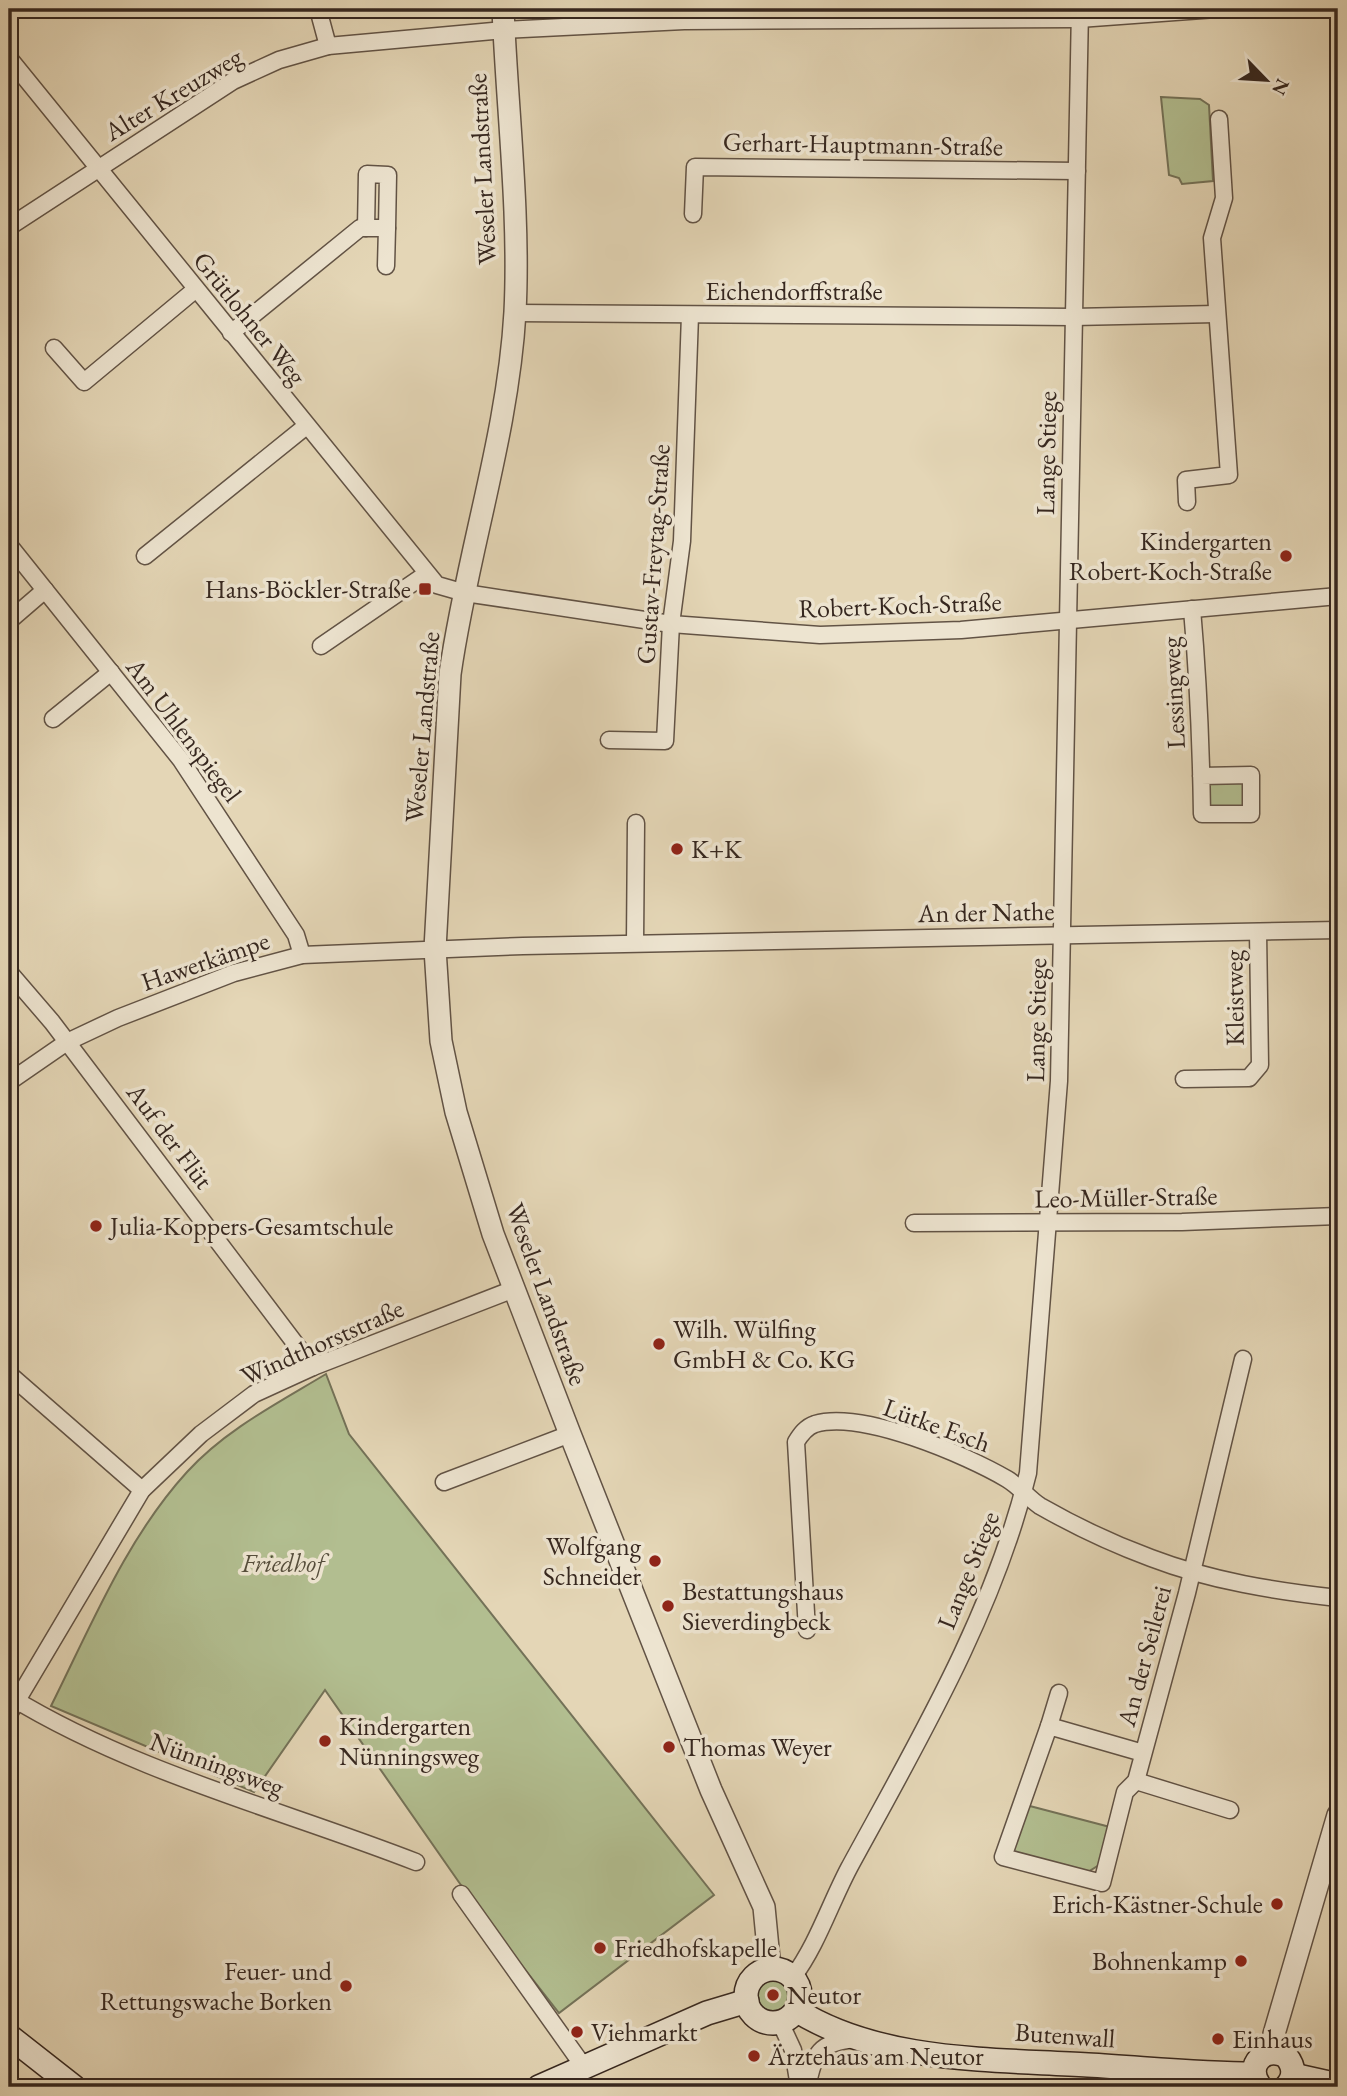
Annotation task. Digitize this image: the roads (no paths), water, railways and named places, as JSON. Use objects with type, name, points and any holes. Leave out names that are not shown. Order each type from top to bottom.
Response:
[{"type":"main road","points":[[770,1969],[786,1972],[793,1977],[800,1993],[788,2016],[763,2021],[750,2009],[747,1992],[753,1978],[770,1969]]},
{"type":"main road","points":[[540,2087],[707,2013],[747,2001]]},
{"type":"main road","name":"Butenwall","points":[[788,2016],[875,2045],[1257,2081]]},
{"type":"main road","points":[[9,2036],[74,2087]]},
{"type":"main road","points":[[1257,2081],[1259,2059],[1273,2052],[1286,2056],[1289,2081],[1338,2085]]},
{"type":"street","points":[[318,9],[328,46]]},
{"type":"street","name":"Alter Kreuzweg","points":[[9,227],[233,81],[279,60],[328,46],[503,19],[684,21],[1216,9]]},
{"type":"street","name":"Lange Stiege","points":[[793,1977],[953,1669],[991,1584],[1028,1473],[1059,1081],[1079,14]]},
{"type":"street","name":"Weseler Landstraße","points":[[503,19],[515,313],[493,461],[450,674],[435,949],[441,1041],[456,1112],[493,1234],[711,1790],[764,1907],[770,1969]]},
{"type":"street","name":"Grütlohner Weg","points":[[9,58],[426,574],[437,585],[465,593]]},
{"type":"street","points":[[1187,502],[1186,480],[1229,475],[1212,238],[1224,198],[1219,119]]},
{"type":"street","name":"Gerhart-Hauptmann-Straße","points":[[693,214],[695,167],[1077,171]]},
{"type":"street","points":[[366,228],[367,174],[388,175],[386,266]]},
{"type":"street","points":[[231,333],[360,228],[387,228]]},
{"type":"street","points":[[54,348],[84,382],[196,289]]},
{"type":"street","name":"Eichendorffstraße","points":[[515,313],[1073,317],[1216,314]]},
{"type":"street","name":"Gustav-Freytag-Straße","points":[[609,740],[665,741],[671,624],[682,541],[690,315]]},
{"type":"street","points":[[145,556],[305,427]]},
{"type":"street","name":"Am Uhlenspiegel","points":[[9,545],[181,760],[296,935],[302,955]]},
{"type":"street","points":[[321,646],[426,574]]},
{"type":"street","points":[[9,621],[45,590]]},
{"type":"street","name":"Robert-Koch-Straße","points":[[465,593],[671,624],[820,635],[924,632],[1338,596]]},
{"type":"street","name":"Lessingweg","points":[[1192,609],[1201,719],[1201,775]]},
{"type":"street","points":[[53,719],[111,673]]},
{"type":"street","points":[[635,943],[636,823]]},
{"type":"street","name":"An der Nathe","points":[[435,949],[1338,930]]},
{"type":"street","name":"Kleistweg","points":[[1184,1079],[1249,1077],[1260,1065],[1258,932]]},
{"type":"street","name":"Hawerkämpe","points":[[9,1083],[67,1042],[143,1008],[234,973],[302,955],[435,949]]},
{"type":"street","name":"Auf der Flüt","points":[[9,972],[67,1042],[313,1367]]},
{"type":"street","name":"Leo-Müller-Straße","points":[[914,1223],[1049,1223],[1338,1216]]},
{"type":"street","name":"Windthorststraße","points":[[11,1704],[142,1490],[201,1434],[254,1394],[313,1367],[514,1289]]},
{"type":"street","points":[[1191,1572],[1243,1359]]},
{"type":"street","points":[[9,1374],[142,1490]]},
{"type":"street","name":"Lütke Esch","points":[[807,1630],[796,1442],[804,1430],[816,1424],[861,1424],[890,1429],[952,1452],[1009,1480],[1039,1505],[1119,1546],[1191,1572],[1275,1591],[1338,1598]]},
{"type":"street","points":[[444,1482],[570,1434]]},
{"type":"street","name":"An der Seilerei","points":[[1143,1754],[1049,1726],[1003,1857],[1102,1883],[1125,1792],[1136,1782],[1191,1572]]},
{"type":"street","points":[[1049,1726],[1059,1693]]},
{"type":"street","name":"Nünningsweg","points":[[11,1704],[134,1760],[416,1862]]},
{"type":"street","points":[[1136,1782],[1230,1810]]},
{"type":"street","points":[[1273,2052],[1274,2034],[1338,1815]]},
{"type":"street","points":[[461,1894],[584,2067]]},
{"type":"street","points":[[788,2016],[799,2087]]},
{"type":"street","points":[[807,2087],[817,2053],[833,2042],[856,2039]]},
{"type":"place","name":"Kindergarten Robert-Koch-Straße","points":[[1286,556]]},
{"type":"place","name":"Hans-Böckler-Straße","points":[[425,589]]},
{"type":"place","name":"K+K","points":[[677,849]]},
{"type":"place","name":"Julia-Koppers-Gesamtschule","points":[[96,1226]]},
{"type":"place","name":"Wilh. Wülfing GmbH & Co. KG","points":[[659,1344]]},
{"type":"place","name":"Wolfgang Schneider","points":[[655,1561]]},
{"type":"place","name":"Bestattungshaus Sieverdingbeck","points":[[668,1606]]},
{"type":"place","name":"Kindergarten Nünningsweg","points":[[325,1741]]},
{"type":"place","name":"Thomas Weyer","points":[[669,1747]]},
{"type":"place","name":"Erich-Kästner-Schule","points":[[1277,1904]]},
{"type":"place","name":"Friedhofskapelle","points":[[600,1948]]},
{"type":"place","name":"Bohnenkamp","points":[[1241,1961]]},
{"type":"place","name":"Feuer- und Rettungswache Borken","points":[[346,1986]]},
{"type":"place","name":"Neutor","points":[[773,1995]]},
{"type":"place","name":"Viehmarkt","points":[[577,2032]]},
{"type":"place","name":"Einhaus","points":[[1218,2039]]},
{"type":"place","name":"Ärztehaus am Neutor","points":[[754,2056]]},
{"type":"park label","name":"Friedhof","points":[[283,1563]]}]
